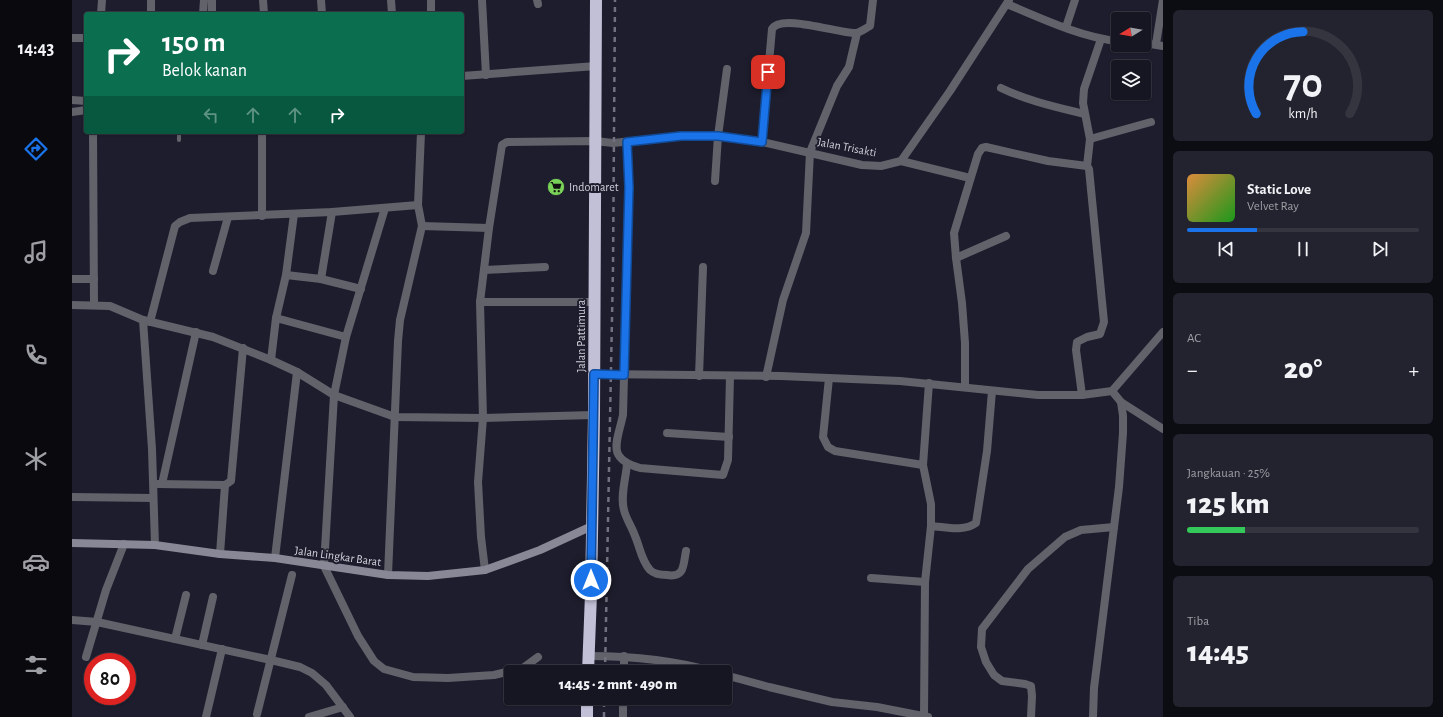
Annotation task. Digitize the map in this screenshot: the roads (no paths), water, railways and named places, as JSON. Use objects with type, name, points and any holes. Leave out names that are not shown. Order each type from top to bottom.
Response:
[{"type":"highway","name":"Jalan Pattimura","points":[[588,665],[591,594],[594,415],[596,0]]},
{"type":"highway","points":[[587,705],[587,717]]},
{"type":"street","points":[[102,0],[102,12]]},
{"type":"street","points":[[151,0],[151,12]]},
{"type":"street","points":[[203,12],[204,0]]},
{"type":"street","points":[[212,0],[212,12]]},
{"type":"street","points":[[263,0],[264,12]]},
{"type":"street","points":[[321,0],[322,12]]},
{"type":"street","points":[[391,0],[392,12]]},
{"type":"street","points":[[431,0],[431,12]]},
{"type":"street","points":[[482,0],[486,75]]},
{"type":"street","points":[[762,142],[772,29],[775,25],[779,23],[802,24],[857,33],[870,26],[873,0]]},
{"type":"street","points":[[1066,27],[1074,0]]},
{"type":"street","points":[[1160,45],[1163,0]]},
{"type":"street","points":[[970,178],[907,163],[950,91],[1008,2],[1042,19],[1101,39],[1111,40]]},
{"type":"street","points":[[766,377],[783,300],[806,233],[810,152],[837,86],[849,67],[857,33]]},
{"type":"street","points":[[72,38],[84,38]]},
{"type":"street","points":[[1082,395],[1076,350],[1077,342],[1087,337],[1100,334],[1104,322],[1089,170],[1090,139],[1082,103],[1084,89],[1101,39]]},
{"type":"street","points":[[464,76],[596,66]]},
{"type":"street","points":[[716,181],[718,136],[727,69]]},
{"type":"street","points":[[1001,88],[1024,98],[1084,114]]},
{"type":"street","points":[[72,100],[84,101]]},
{"type":"street","points":[[72,112],[84,110]]},
{"type":"street","points":[[1090,139],[1151,122]]},
{"type":"street","points":[[93,134],[94,305]]},
{"type":"street","points":[[262,134],[262,216]]},
{"type":"street","points":[[388,575],[400,320],[422,226],[418,205],[421,134]]},
{"type":"street","name":"Jalan Trisakti","points":[[489,228],[502,145],[507,142],[595,141],[613,143],[681,136],[718,136],[762,142],[862,165],[881,166],[907,163]]},
{"type":"street","points":[[627,142],[629,187],[623,415],[616,449],[621,459],[627,464],[640,468],[723,475],[728,460],[730,376]]},
{"type":"street","points":[[965,386],[965,342],[962,304],[954,245],[954,233],[978,154],[982,148],[986,147],[1089,170]]},
{"type":"street","points":[[155,545],[147,321],[175,226],[190,218],[262,216],[418,205]]},
{"type":"street","points":[[385,208],[346,337],[334,395],[324,566],[358,636],[374,662],[384,669],[413,677],[448,678],[494,676],[523,668],[538,657]]},
{"type":"street","points":[[321,279],[332,212]]},
{"type":"street","points":[[271,360],[276,318],[286,275],[294,214]]},
{"type":"street","points":[[213,271],[228,217]]},
{"type":"street","points":[[422,226],[489,228],[480,302],[483,418],[478,482],[481,538],[485,570]]},
{"type":"street","points":[[956,257],[1006,236]]},
{"type":"street","points":[[484,270],[545,267]]},
{"type":"street","points":[[699,376],[703,267]]},
{"type":"street","points":[[286,275],[321,279],[361,289]]},
{"type":"street","points":[[72,279],[94,279]]},
{"type":"street","points":[[480,302],[595,302]]},
{"type":"street","points":[[72,305],[110,306],[147,321],[196,332],[243,348],[297,372],[334,395],[395,417],[483,418],[594,415]]},
{"type":"street","points":[[276,318],[346,337]]},
{"type":"street","points":[[162,484],[196,332]]},
{"type":"street","points":[[594,374],[829,378],[929,383],[1038,395],[1082,395],[1112,391],[1163,332]]},
{"type":"street","points":[[152,484],[225,485],[232,481],[243,348]]},
{"type":"street","points":[[275,558],[297,372]]},
{"type":"street","points":[[829,378],[823,437],[828,447],[835,451],[923,465]]},
{"type":"street","points":[[732,677],[832,702],[877,707],[926,717],[925,582],[931,526],[931,504],[923,465],[929,383]]},
{"type":"street","points":[[931,526],[962,529],[970,528],[976,523],[987,451],[992,391]]},
{"type":"street","points":[[1112,391],[1121,402],[1163,429]]},
{"type":"street","points":[[1093,717],[1094,688],[1114,527],[1123,433],[1121,402]]},
{"type":"street","points":[[667,433],[729,436]]},
{"type":"street","points":[[627,464],[623,503],[624,511],[635,535],[644,562],[650,571],[658,574],[680,574],[686,551]]},
{"type":"street","points":[[220,554],[225,485]]},
{"type":"street","points":[[72,497],[153,498]]},
{"type":"street","name":"Jalan Lingkar Barat","points":[[72,543],[123,548],[155,545],[220,554],[275,558],[388,575],[428,576],[485,570],[540,550],[592,526]]},
{"type":"street","points":[[1031,717],[1031,686],[1002,681],[994,675],[986,662],[981,647],[982,629],[1028,569],[1064,537],[1081,530],[1114,527]]},
{"type":"street","points":[[87,653],[106,590],[123,548]]},
{"type":"street","points":[[257,714],[292,575]]},
{"type":"street","points":[[871,578],[925,582]]},
{"type":"street","points":[[176,639],[186,595]]},
{"type":"street","points":[[202,645],[213,597]]},
{"type":"street","points":[[72,620],[97,622],[300,667],[312,673],[326,685],[350,717]]},
{"type":"street","points":[[206,717],[222,649]]},
{"type":"street","points":[[588,656],[624,656],[691,665]]},
{"type":"street","points":[[624,656],[624,665]]},
{"type":"street","points":[[623,717],[624,705]]},
{"type":"street","points":[[309,717],[343,707]]},
{"type":"lane","points":[[179,134],[179,140]]},
{"type":"railway","points":[[605,665],[613,268],[615,0]]},
{"type":"railway","points":[[604,705],[604,717]]},
{"type":"place","name":"Indomaret","points":[[556,187]]}]
